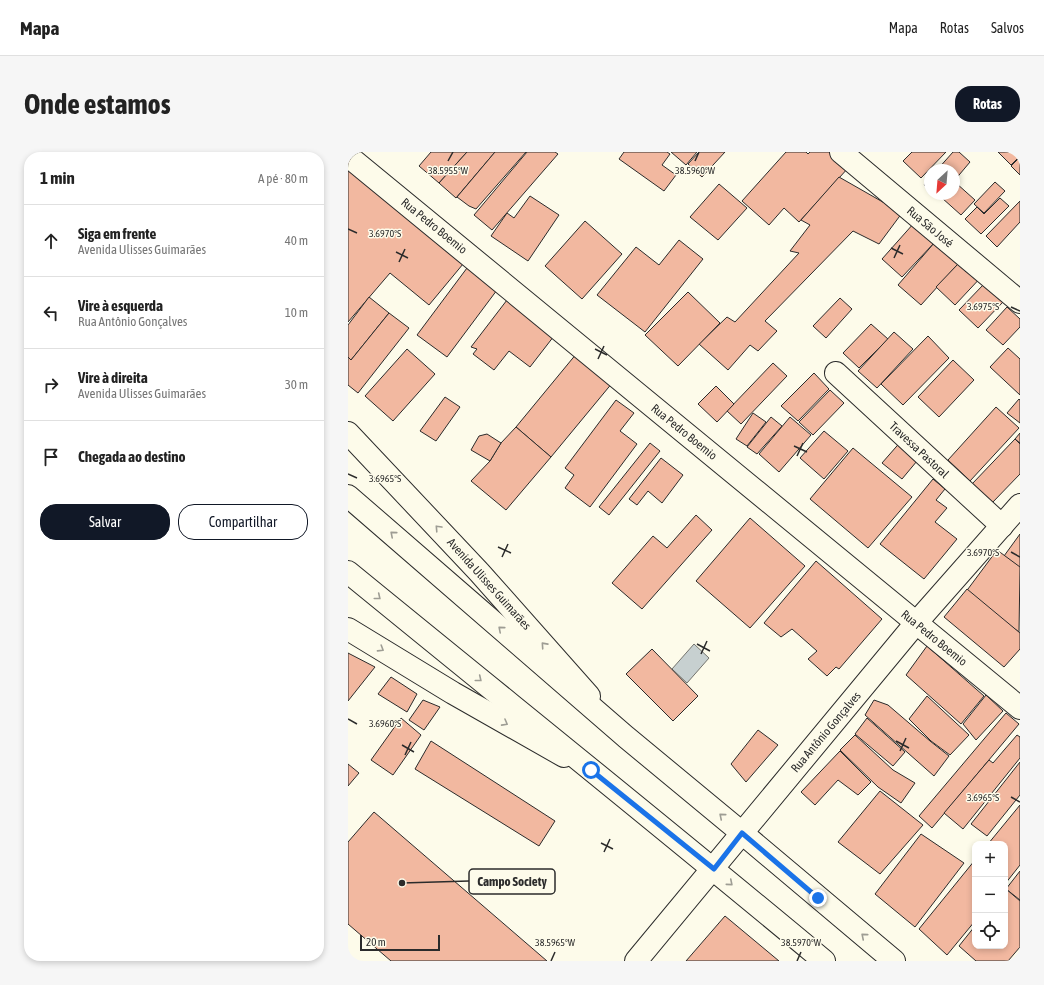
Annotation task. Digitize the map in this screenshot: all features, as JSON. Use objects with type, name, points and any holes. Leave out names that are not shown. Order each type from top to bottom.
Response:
[{"type":"street","name":"Rua São José","points":[[841,152],[1020,302]]},
{"type":"street","name":"Rua Pedro Boemio","points":[[348,156],[1020,708]]},
{"type":"street","name":"Travessa Pastoral","points":[[836,373],[1002,526]]},
{"type":"street","name":"Avenida Ulisses Guimarães","points":[[348,434],[478,572],[626,737]]},
{"type":"street","name":"Avenida Ulisses Guimarães","points":[[348,496],[626,737],[894,961]]},
{"type":"street","name":"Rua Antônio Gonçalves","points":[[636,961],[714,869],[742,833],[916,623],[1020,505]]},
{"type":"street","points":[[348,572],[714,869],[824,961]]},
{"type":"street","points":[[348,629],[453,693],[591,770]]},
{"type":"shaded area","points":[[694,644],[709,658],[687,683],[672,669]]},
{"type":"building","points":[[431,152],[467,152],[439,183],[419,166]]},
{"type":"building","points":[[467,152],[495,152],[456,198],[439,183]]},
{"type":"building","points":[[495,152],[526,152],[476,209],[469,206],[457,197]]},
{"type":"building","points":[[527,152],[555,152],[558,154],[492,230],[474,215]]},
{"type":"building","points":[[624,152],[667,152],[670,154],[662,165],[676,175],[664,191],[619,159]]},
{"type":"building","points":[[671,152],[697,152],[686,165]]},
{"type":"building","points":[[699,152],[725,152],[702,177],[688,164]]},
{"type":"building","points":[[786,152],[806,152],[808,154],[810,152],[832,152],[849,167],[799,222],[784,208],[769,225],[742,201]]},
{"type":"building","points":[[912,152],[946,152],[934,164],[924,164],[924,175],[921,178],[903,161]]},
{"type":"building","points":[[953,152],[959,152],[970,162],[960,174],[960,164],[942,164]]},
{"type":"building","points":[[998,152],[1020,152],[1020,156],[1011,165]]},
{"type":"building","points":[[348,157],[468,258],[429,305],[390,273],[348,322]]},
{"type":"building","points":[[1020,157],[1020,175],[1011,166]]},
{"type":"building","points":[[839,177],[902,213],[879,244],[853,231],[765,321],[777,331],[758,351],[750,345],[728,370],[699,344],[727,317],[735,322],[799,253],[790,251],[810,225],[801,220]]},
{"type":"building","points":[[995,182],[1005,191],[984,213],[974,204]]},
{"type":"building","points":[[719,184],[747,208],[718,240],[690,217]]},
{"type":"building","points":[[960,187],[975,200],[961,215],[944,200],[960,200]]},
{"type":"building","points":[[530,196],[559,215],[528,261],[491,236],[507,213],[514,218]]},
{"type":"building","points":[[1000,198],[1009,206],[981,234],[965,219],[977,207],[984,214]]},
{"type":"building","points":[[1020,201],[1020,222],[997,247],[986,236]]},
{"type":"building","points":[[585,221],[622,254],[582,299],[545,266]]},
{"type":"building","points":[[914,223],[935,242],[902,277],[882,259]]},
{"type":"building","points":[[679,240],[703,259],[645,332],[597,295],[636,247],[659,265]]},
{"type":"building","points":[[935,242],[958,264],[921,305],[898,285]]},
{"type":"building","points":[[958,264],[966,272],[973,264],[984,274],[955,305],[936,287]]},
{"type":"building","points":[[467,268],[497,290],[447,357],[417,335]]},
{"type":"building","points":[[984,284],[1003,302],[978,328],[959,310]]},
{"type":"building","points":[[688,292],[720,323],[678,366],[645,335]]},
{"type":"building","points":[[369,297],[389,313],[351,360],[348,357],[348,325]]},
{"type":"building","points":[[840,298],[852,309],[826,338],[813,326]]},
{"type":"building","points":[[507,300],[554,336],[530,367],[509,351],[494,370],[473,354],[477,349],[471,347]]},
{"type":"building","points":[[1007,307],[1020,319],[1020,327],[1003,345],[986,330]]},
{"type":"building","points":[[389,313],[409,328],[358,393],[348,385],[348,357],[351,360]]},
{"type":"building","points":[[871,324],[888,339],[859,368],[843,353]]},
{"type":"building","points":[[894,332],[913,349],[877,388],[858,371]]},
{"type":"building","points":[[928,336],[949,358],[903,405],[881,384]]},
{"type":"building","points":[[1008,348],[1020,359],[1020,395],[990,367]]},
{"type":"building","points":[[407,349],[435,374],[393,421],[365,396]]},
{"type":"building","points":[[577,353],[613,382],[551,457],[516,427]]},
{"type":"building","points":[[953,360],[974,380],[939,417],[918,397]]},
{"type":"building","points":[[773,363],[787,376],[741,424],[727,411]]},
{"type":"building","points":[[814,373],[829,389],[798,421],[781,406]]},
{"type":"building","points":[[716,386],[734,404],[717,422],[698,404]]},
{"type":"building","points":[[830,390],[844,403],[813,435],[799,422]]},
{"type":"building","points":[[445,397],[460,407],[436,441],[420,431]]},
{"type":"building","points":[[1019,399],[1020,400],[1020,423],[1007,413]]},
{"type":"building","points":[[616,400],[634,413],[620,431],[637,444],[590,507],[565,488],[574,475],[565,468]]},
{"type":"building","points":[[996,407],[1019,428],[970,481],[948,460]]},
{"type":"building","points":[[753,413],[766,422],[747,446],[736,439]]},
{"type":"building","points":[[771,417],[782,426],[757,454],[747,447]]},
{"type":"building","points":[[790,417],[811,435],[779,472],[759,454]]},
{"type":"building","points":[[516,427],[551,457],[506,510],[471,481],[490,461],[501,443]]},
{"type":"building","points":[[824,431],[848,451],[824,479],[800,458]]},
{"type":"building","points":[[1020,433],[1020,443],[1015,439]]},
{"type":"building","points":[[487,434],[501,443],[490,461],[471,450],[479,436]]},
{"type":"building","points":[[903,439],[922,455],[902,479],[882,463]]},
{"type":"building","points":[[1015,439],[1020,444],[1020,474],[992,503],[972,484]]},
{"type":"building","points":[[650,443],[660,451],[609,515],[599,507]]},
{"type":"building","points":[[853,448],[912,497],[868,548],[810,499]]},
{"type":"building","points":[[661,458],[683,475],[662,503],[648,491],[637,505],[629,499]]},
{"type":"building","points":[[933,479],[945,489],[936,500],[947,508],[935,522],[957,539],[924,579],[880,544]]},
{"type":"building","points":[[696,515],[712,530],[642,609],[612,583],[653,536],[667,548]]},
{"type":"building","points":[[750,518],[805,566],[750,628],[696,581]]},
{"type":"building","points":[[1020,534],[1020,568],[1004,556]]},
{"type":"building","points":[[997,550],[1020,567],[1019,632],[965,593]]},
{"type":"building","points":[[816,561],[882,619],[839,669],[836,667],[827,676],[808,659],[817,651],[792,629],[781,637],[764,623]]},
{"type":"building","points":[[967,589],[1020,633],[1020,649],[1004,667],[944,617]]},
{"type":"building","points":[[927,646],[984,696],[961,724],[906,675]]},
{"type":"building","points":[[652,649],[698,696],[673,721],[626,674]]},
{"type":"building","points":[[348,653],[375,667],[348,701]]},
{"type":"building","points":[[391,677],[417,694],[407,712],[378,694]]},
{"type":"building","points":[[986,695],[1003,711],[976,740],[963,724]]},
{"type":"building","points":[[927,696],[969,735],[950,755],[931,741],[909,719]]},
{"type":"building","points":[[423,700],[440,707],[424,730],[409,720]]},
{"type":"building","points":[[874,700],[888,705],[949,756],[934,776],[865,715]]},
{"type":"building","points":[[1006,713],[1019,724],[932,828],[919,816]]},
{"type":"building","points":[[401,718],[421,735],[393,775],[371,760]]},
{"type":"building","points":[[867,718],[905,752],[893,766],[855,734]]},
{"type":"building","points":[[758,730],[778,745],[746,782],[731,764]]},
{"type":"building","points":[[855,735],[893,770],[915,783],[901,803],[878,787],[840,750]]},
{"type":"building","points":[[1017,735],[1020,737],[1020,758],[963,829],[944,813],[989,760],[993,763]]},
{"type":"building","points":[[431,741],[555,821],[539,846],[415,769]]},
{"type":"building","points":[[840,751],[871,782],[858,795],[838,780],[815,805],[801,792]]},
{"type":"building","points":[[1020,762],[1020,795],[987,836],[971,824]]},
{"type":"building","points":[[348,764],[359,773],[348,786]]},
{"type":"building","points":[[880,791],[923,825],[880,874],[838,842]]},
{"type":"building","points":[[1020,805],[1020,865],[1008,880],[1008,841],[990,841]]},
{"type":"building","points":[[374,812],[547,961],[391,961],[348,924],[348,842]]},
{"type":"building","points":[[921,834],[964,863],[915,927],[875,894]]},
{"type":"building","points":[[972,864],[972,925],[947,955],[919,929]]},
{"type":"building","points":[[1020,871],[1020,900],[1008,891],[1008,886]]},
{"type":"building","points":[[1008,891],[1020,901],[1020,947],[1008,961],[976,961],[959,946],[972,930],[972,949],[1008,949]]},
{"type":"building","points":[[725,916],[779,961],[686,961]]},
{"type":"place","name":"Campo Society","points":[[402,883]]},
{"type":"route","points":[[591,770],[714,869],[742,833],[818,898]]}]
